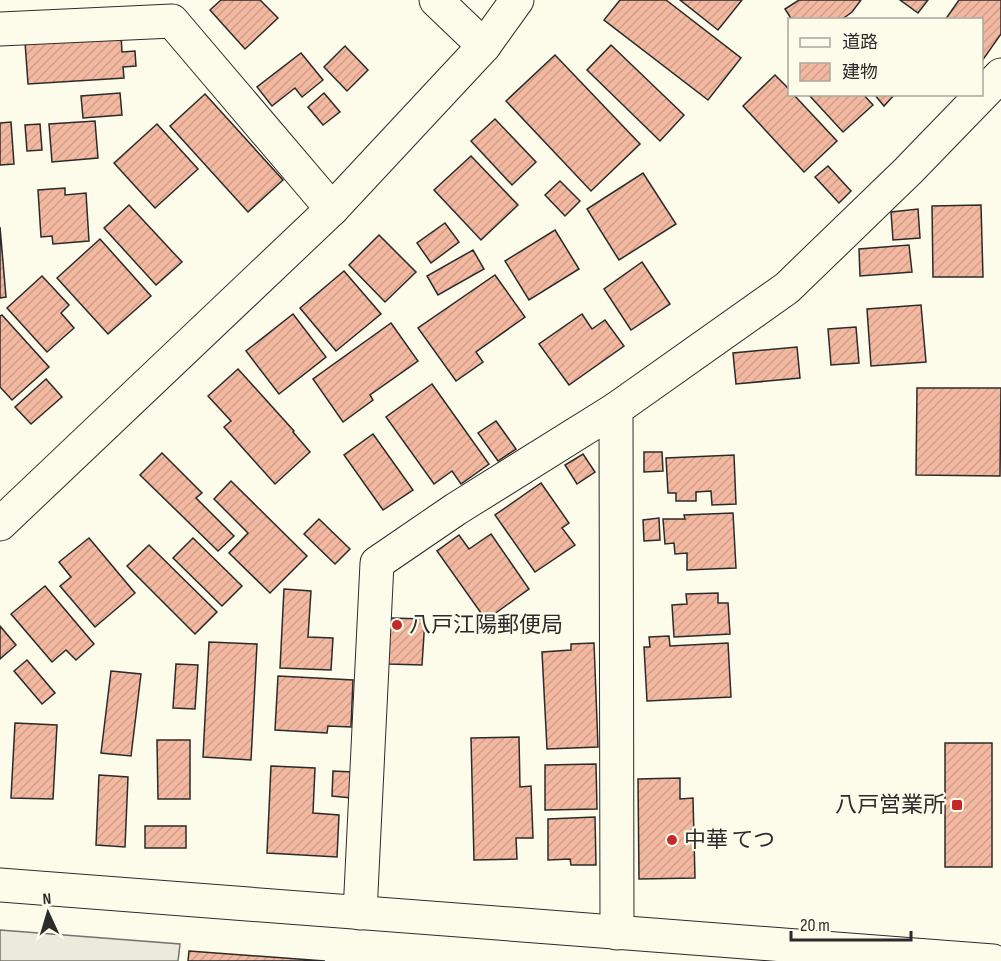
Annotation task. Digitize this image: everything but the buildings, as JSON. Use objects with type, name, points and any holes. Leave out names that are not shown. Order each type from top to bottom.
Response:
[{"type":"street","points":[[436,0],[484,46]]},
{"type":"street","points":[[0,524],[332,208],[484,46],[517,0]]},
{"type":"street","points":[[0,29],[172,21],[332,208]]},
{"type":"street","points":[[983,94],[1001,75]]},
{"type":"street","points":[[360,913],[377,563],[456,509],[616,409],[787,288],[908,171],[981,96]]},
{"type":"street","points":[[616,409],[617,933]]},
{"type":"street","points":[[0,885],[993,961]]},
{"type":"shaded area","points":[[0,930],[180,944],[178,961],[0,961]]},
{"type":"place","name":"八戸江陽郵便局","points":[[397,625]]},
{"type":"place","name":"八戸営業所","points":[[957,805]]},
{"type":"place","name":"中華 てつ","points":[[672,840]]}]
